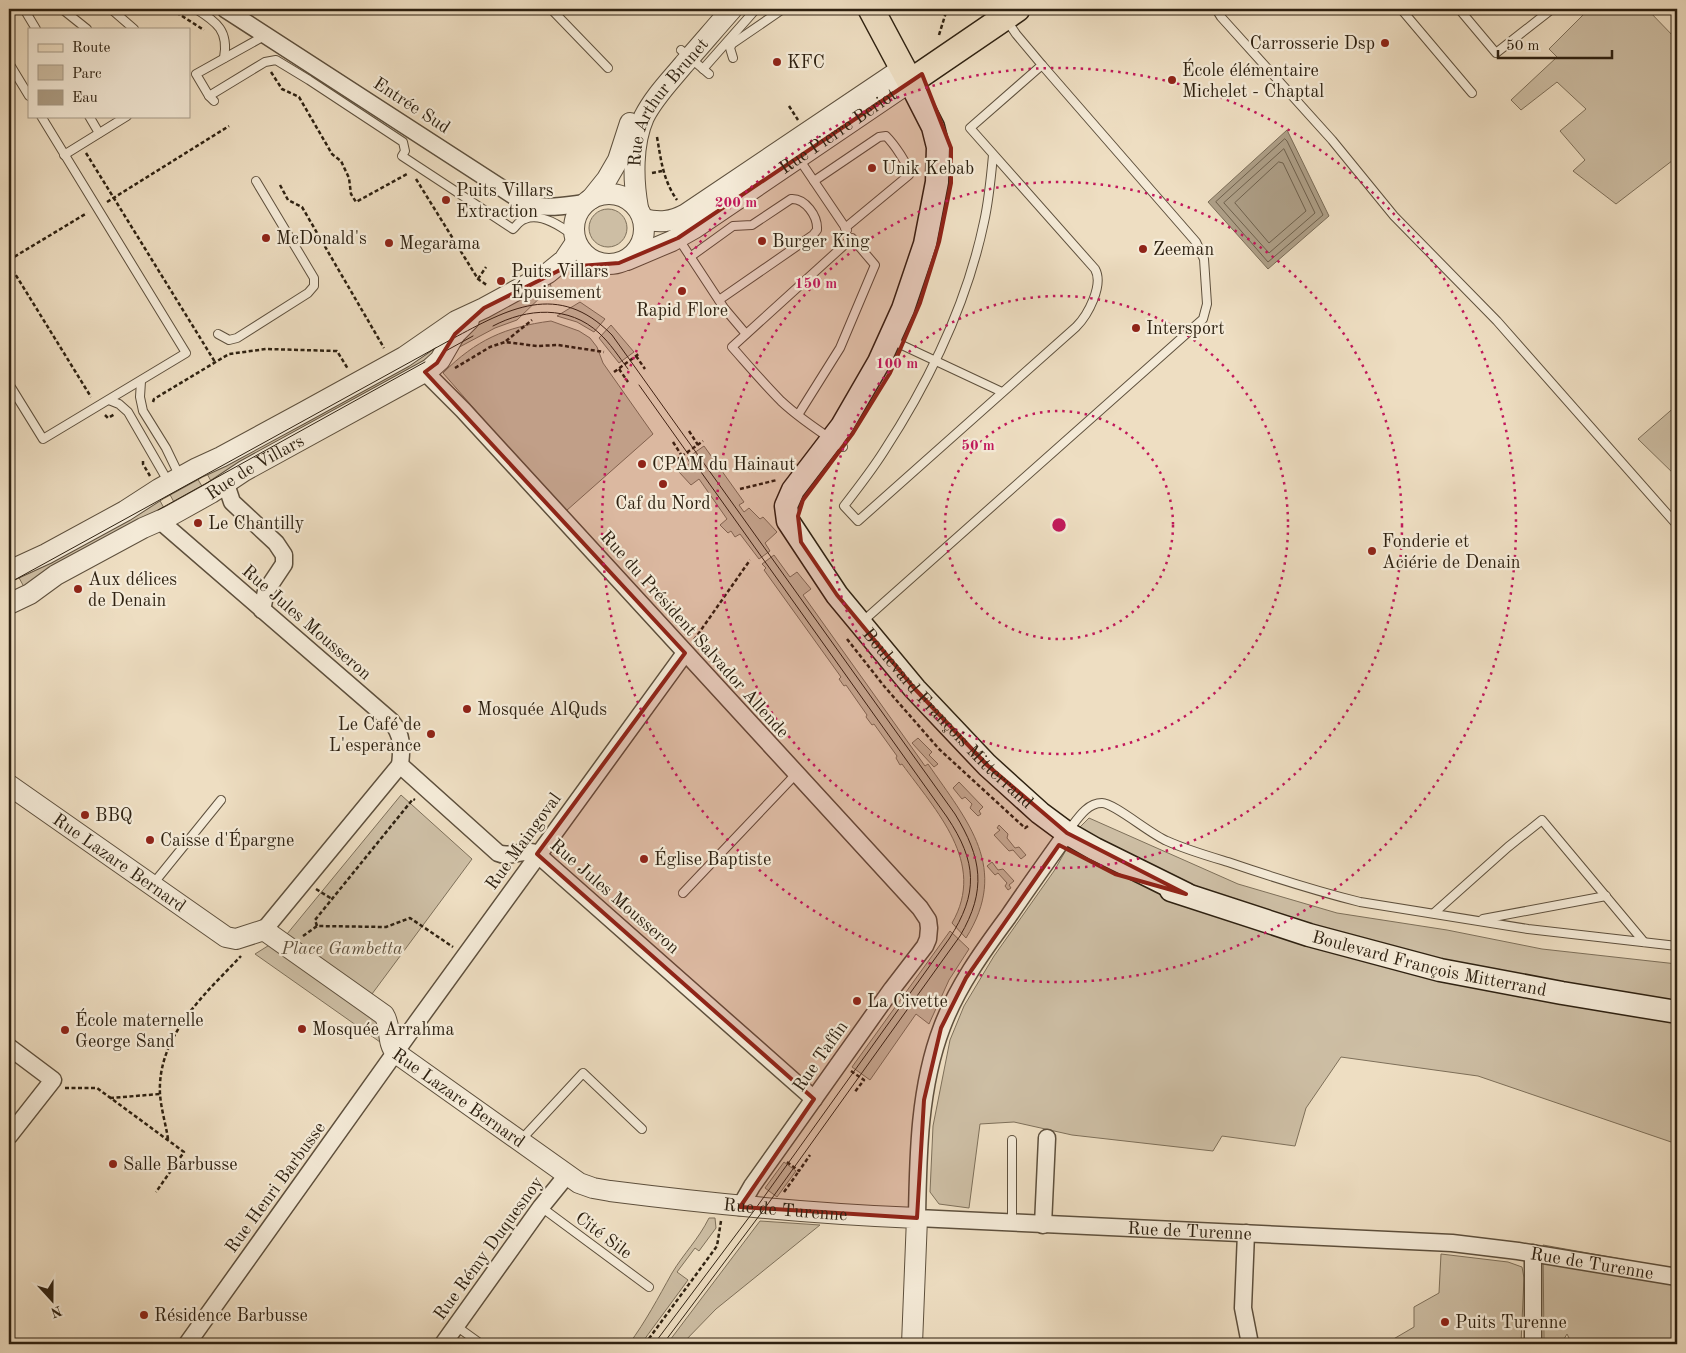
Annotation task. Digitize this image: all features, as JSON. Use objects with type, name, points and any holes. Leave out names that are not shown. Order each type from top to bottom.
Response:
[{"type":"main road","name":"Boulevard François Mitterrand","points":[[870,9],[943,121],[949,138],[952,157],[951,183],[939,242],[930,273],[896,343],[883,385],[862,420],[838,443],[803,500],[798,516],[801,542],[837,595],[854,630],[881,667],[941,736],[978,773],[1042,831],[1095,849],[1186,894],[1309,935],[1415,964],[1506,983],[1677,1012]]},
{"type":"main road","name":"Boulevard François Mitterrand","points":[[886,9],[912,71]]},
{"type":"main road","name":"Rue Pierre Beriot","points":[[912,71],[978,20],[1006,11]]},
{"type":"street","name":"Entrée Sud","points":[[225,9],[528,203],[548,208],[588,201]]},
{"type":"street","name":"Rue Arthur Brunet","points":[[588,201],[607,179],[618,160],[631,118],[640,100],[696,63],[716,9]]},
{"type":"street","name":"Rue Arthur Brunet","points":[[640,214],[635,182],[638,136],[644,117],[655,99],[696,63],[732,9]]},
{"type":"street","name":"Rue Pierre Beriot","points":[[627,260],[673,230],[688,212],[793,151],[912,71]]},
{"type":"street","points":[[640,214],[645,228],[642,242],[638,250],[627,260],[614,264],[597,262],[586,256],[575,239],[575,218],[588,201],[604,194],[614,194],[627,199],[640,214],[673,230]]},
{"type":"street","name":"Rue de Villars","points":[[548,274],[564,260],[575,239]]},
{"type":"street","name":"Rue de Villars","points":[[9,571],[46,554],[109,520],[169,483],[356,384],[404,357],[456,321],[548,274],[572,265],[597,262]]},
{"type":"street","name":"Rue de Villars","points":[[9,604],[30,594],[56,575],[168,517],[226,484],[244,471],[430,377],[456,334],[484,308]]},
{"type":"street","name":"Rue du Président Salvador Allende","points":[[430,377],[463,410],[920,908],[928,920],[929,928]]},
{"type":"street","points":[[226,484],[232,502],[276,543],[284,555],[284,564],[266,591],[262,610]]},
{"type":"street","name":"Rue Jules Mousseron","points":[[159,520],[395,726],[401,742],[400,765],[498,853],[505,856],[529,851],[538,854],[814,1099]]},
{"type":"street","name":"Rue Maingoval","points":[[396,1053],[685,653]]},
{"type":"street","points":[[255,933],[400,765]]},
{"type":"street","name":"Rue Lazare Bernard","points":[[9,785],[226,937],[236,939],[255,933],[288,946],[384,1016],[389,1026],[390,1046],[396,1053],[579,1183],[601,1190],[699,1202]]},
{"type":"street","points":[[912,1344],[919,1152],[924,1100],[933,1055],[941,1028],[958,991],[974,964],[1063,839]]},
{"type":"street","name":"Rue Taffin","points":[[732,1206],[752,1186],[776,1154],[840,1062],[925,946],[929,928]]},
{"type":"street","points":[[9,1047],[53,1080],[10,1133]]},
{"type":"street","name":"Rue Henri Barbusse","points":[[187,1344],[396,1053]]},
{"type":"street","points":[[1043,1224],[1047,1138]]},
{"type":"street","name":"Rue Rémy Duquesnoy","points":[[443,1344],[541,1207],[567,1175]]},
{"type":"street","name":"Rue de Turenne","points":[[699,1202],[862,1216],[1452,1242],[1533,1253],[1677,1278]]},
{"type":"street","points":[[1246,1233],[1243,1308],[1250,1344]]},
{"type":"street","points":[[1533,1253],[1533,1344]]},
{"type":"lane","points":[[24,9],[35,28]]},
{"type":"lane","points":[[62,9],[86,28]]},
{"type":"lane","points":[[111,9],[133,28]]},
{"type":"lane","points":[[196,9],[216,23],[221,29],[225,39],[224,58]]},
{"type":"lane","points":[[551,9],[608,68]]},
{"type":"lane","points":[[696,63],[756,9]]},
{"type":"lane","points":[[733,58],[730,48],[732,44],[784,9]]},
{"type":"lane","points":[[1216,9],[1221,17],[1332,140],[1399,222],[1497,321],[1677,525]]},
{"type":"lane","points":[[1401,9],[1472,93]]},
{"type":"lane","points":[[1459,9],[1496,53],[1552,9]]},
{"type":"lane","points":[[854,630],[1203,319],[1207,304],[1204,259],[1196,242],[1016,34],[1006,11]]},
{"type":"lane","points":[[266,35],[192,76],[211,98],[265,62],[276,60],[402,142],[405,151],[402,156],[513,229],[523,219],[534,217],[552,223],[575,239]]},
{"type":"lane","points":[[9,63],[28,94]]},
{"type":"lane","points":[[993,155],[986,214],[977,251],[955,316],[935,360],[888,445],[844,506],[858,521],[1081,322],[1089,310],[1098,278],[1094,269],[970,128],[1042,65]]},
{"type":"lane","points":[[365,117],[380,109]]},
{"type":"lane","points":[[9,384],[43,439],[186,353],[42,118]]},
{"type":"lane","points":[[90,118],[99,133]]},
{"type":"lane","points":[[64,155],[124,118]]},
{"type":"lane","points":[[814,181],[879,136],[886,136],[908,168],[909,175],[845,228]]},
{"type":"lane","points":[[793,151],[852,238],[875,265],[840,348],[798,415]]},
{"type":"lane","points":[[218,334],[229,340],[237,338],[308,293],[314,286],[314,278],[256,181]]},
{"type":"lane","points":[[690,257],[733,226],[752,225],[791,200],[803,202],[816,220],[817,230],[813,235],[719,300]]},
{"type":"lane","points":[[673,230],[719,300],[746,334]]},
{"type":"lane","points":[[838,443],[780,400],[732,347],[852,238]]},
{"type":"lane","points":[[896,343],[1002,392]]},
{"type":"lane","points":[[141,381],[141,404],[166,448],[169,483]]},
{"type":"lane","points":[[109,400],[123,407],[169,483]]},
{"type":"lane","points":[[683,893],[796,774]]},
{"type":"lane","points":[[152,885],[221,800]]},
{"type":"lane","points":[[1063,839],[1086,808],[1097,803],[1108,804],[1155,836],[1228,862],[1341,897],[1542,931],[1677,946]]},
{"type":"lane","points":[[1434,913],[1508,847],[1542,820],[1644,942]]},
{"type":"lane","points":[[1476,921],[1606,896]]},
{"type":"lane","points":[[520,1141],[583,1073],[642,1130]]},
{"type":"lane","points":[[1012,1140],[1012,1223]]},
{"type":"lane","name":"Cité Sile","points":[[541,1207],[648,1287]]},
{"type":"lane","points":[[456,1326],[481,1344]]},
{"type":"path","points":[[171,9],[213,36],[225,39]]},
{"type":"path","points":[[938,35],[947,9]]},
{"type":"path","points":[[952,9],[971,14]]},
{"type":"path","points":[[265,62],[282,89],[299,97],[332,154],[341,161],[350,178],[351,194],[356,202],[411,172],[478,279],[494,290]]},
{"type":"path","points":[[789,106],[802,125]]},
{"type":"path","points":[[9,260],[114,198],[229,126]]},
{"type":"path","points":[[657,136],[662,171],[668,187],[681,207]]},
{"type":"path","points":[[81,145],[215,362]]},
{"type":"path","points":[[652,173],[662,171]]},
{"type":"path","points":[[280,185],[288,200],[302,207],[387,353]]},
{"type":"path","points":[[9,264],[97,407],[108,418],[115,413],[120,421]]},
{"type":"path","points":[[478,279],[486,267]]},
{"type":"path","points":[[430,377],[490,347],[505,342],[532,320]]},
{"type":"path","points":[[505,342],[604,352]]},
{"type":"path","points":[[150,422],[154,399],[229,354],[266,349],[337,351],[356,384]]},
{"type":"path","points":[[614,372],[640,353]]},
{"type":"path","points":[[636,356],[646,370]]},
{"type":"path","points":[[619,369],[628,382]]},
{"type":"path","points":[[688,431],[698,445]]},
{"type":"path","points":[[671,464],[703,441]]},
{"type":"path","points":[[673,442],[682,456]]},
{"type":"path","points":[[146,443],[143,464],[169,483]]},
{"type":"path","points":[[740,488],[782,479]]},
{"type":"path","points":[[685,653],[750,560]]},
{"type":"path","points":[[854,630],[884,686],[939,749],[1025,828]]},
{"type":"path","points":[[317,926],[315,920],[413,799],[420,805]]},
{"type":"path","points":[[288,946],[317,926],[386,928],[410,918],[465,955]]},
{"type":"path","points":[[168,1139],[160,1094],[164,1062],[174,1037],[192,1009],[245,951],[255,933]]},
{"type":"path","points":[[840,1062],[864,1080],[854,1093]]},
{"type":"path","points":[[53,1080],[64,1088],[97,1088],[184,1152],[156,1192]]},
{"type":"path","points":[[109,1098],[160,1094]]},
{"type":"path","points":[[776,1154],[799,1170]]},
{"type":"path","points":[[776,1209],[782,1195],[810,1155]]},
{"type":"path","points":[[645,1344],[717,1246],[732,1206]]},
{"type":"highlighted area","points":[[922,74],[951,148],[951,183],[939,242],[920,303],[890,373],[853,433],[803,500],[798,516],[801,542],[837,595],[915,689],[987,765],[1067,833],[1186,894],[1115,874],[1059,845],[966,978],[941,1028],[924,1100],[917,1218],[740,1207],[814,1099],[537,854],[685,653],[425,372],[437,363],[455,334],[484,308],[566,267],[619,263],[678,238]]},
{"type":"green space","points":[[1589,9],[1647,9],[1677,40],[1677,157],[1616,204],[1573,171],[1585,160],[1560,131],[1586,109],[1557,82],[1521,110],[1511,100],[1557,57],[1549,49]]},
{"type":"green space","points":[[608,209],[622,214],[627,228],[622,242],[608,247],[594,242],[589,228],[594,214]]},
{"type":"green space","points":[[550,281],[551,287],[517,320],[495,328],[452,351],[478,321]]},
{"type":"green space","points":[[580,302],[605,319],[594,332],[577,322],[557,316]]},
{"type":"green space","points":[[551,321],[579,331],[590,338],[597,347],[603,363],[653,434],[566,511],[443,373],[467,352],[492,337],[519,327]]},
{"type":"green space","points":[[611,325],[634,352],[619,363],[599,338]]},
{"type":"green space","points":[[449,336],[434,356],[212,483],[205,470]]},
{"type":"green space","points":[[1677,405],[1677,477],[1638,439]]},
{"type":"green space","points":[[704,446],[744,502],[739,505],[744,512],[749,508],[760,519],[763,517],[777,532],[765,543],[770,551],[759,559],[740,534],[735,537],[731,531],[728,533],[720,525],[727,519],[699,479],[691,485],[679,472],[690,463],[687,458]]},
{"type":"green space","points":[[196,476],[203,488],[175,504],[168,491]]},
{"type":"green space","points":[[158,497],[165,510],[24,587],[17,574]]},
{"type":"green space","points":[[774,555],[790,577],[797,572],[811,589],[803,595],[925,766],[928,764],[969,826],[979,846],[984,867],[984,889],[979,913],[966,938],[952,923],[961,901],[964,879],[961,859],[953,839],[929,800],[902,764],[900,765],[896,758],[897,756],[874,724],[872,725],[866,717],[867,715],[846,685],[844,686],[839,679],[841,677],[764,570],[766,568],[762,564]]},
{"type":"green space","points":[[918,738],[932,752],[929,755],[938,764],[934,767],[912,743]]},
{"type":"green space","points":[[959,782],[983,807],[979,811],[981,814],[978,816],[970,808],[972,804],[965,797],[962,799],[953,788]]},
{"type":"green space","name":"Place Gambetta","points":[[401,795],[472,859],[369,998],[383,1027],[380,1042],[255,954],[287,934]]},
{"type":"green space","points":[[1089,818],[1238,884],[1337,913],[1447,930],[1542,949],[1677,964],[1677,1144],[1478,1076],[1341,1057],[1306,1108],[1295,1146],[1222,1136],[1213,1151],[1072,1135],[1014,1122],[980,1124],[969,1208],[939,1204],[930,1192],[933,1126],[950,1040],[964,1006],[994,956],[1054,871],[1078,829]]},
{"type":"green space","points":[[999,825],[1008,834],[1007,838],[1015,848],[1019,847],[1026,855],[1021,859],[1013,850],[1009,851],[994,835],[1000,830],[997,828]]},
{"type":"green space","points":[[992,862],[998,870],[1003,869],[1014,881],[1009,885],[1011,888],[1008,890],[1005,886],[1007,883],[998,873],[995,875],[987,866]]},
{"type":"green space","points":[[950,931],[969,949],[949,980],[929,1024],[916,1014],[870,1080],[852,1067]]},
{"type":"green space","points":[[784,1162],[796,1171],[777,1197],[765,1188]]},
{"type":"green space","points":[[709,1218],[715,1218],[716,1228],[699,1251],[695,1248],[677,1272],[688,1280],[641,1344],[629,1344],[672,1273]]},
{"type":"green space","points":[[760,1221],[820,1225],[716,1309],[682,1344],[667,1344]]},
{"type":"green space","points":[[1543,1245],[1677,1269],[1677,1344],[1572,1344],[1567,1334],[1561,1344],[1544,1344]]},
{"type":"green space","points":[[1441,1254],[1508,1262],[1522,1267],[1524,1278],[1521,1344],[1385,1344],[1414,1327],[1414,1307],[1439,1293]]},
{"type":"water","points":[[1287,130],[1329,216],[1268,269],[1208,202]]},
{"type":"tram line","points":[[9,583],[493,318],[533,305],[552,304],[572,308],[592,318],[612,335],[955,814],[971,845],[978,874],[974,904],[960,936],[765,1208],[663,1344]]},
{"type":"tram line","points":[[493,326],[506,320],[534,313],[548,312],[575,318],[599,333],[628,369]]},
{"type":"tram line","points":[[442,353],[473,336]]},
{"type":"tram line","points":[[158,510],[425,362]]},
{"type":"tram line","points":[[639,385],[947,817],[964,849],[969,863],[970,878],[966,907],[949,939],[756,1208],[654,1344]]},
{"type":"place","name":"Carrosserie Dsp","points":[[1385,43]]},
{"type":"place","name":"KFC","points":[[777,62]]},
{"type":"place","name":"École élémentaire Michelet - Chaptal","points":[[1172,80]]},
{"type":"place","name":"Unik Kebab","points":[[872,168]]},
{"type":"place","name":"Puits Villars Extraction","points":[[446,200]]},
{"type":"place","name":"McDonald's","points":[[266,238]]},
{"type":"place","name":"Burger King","points":[[762,241]]},
{"type":"place","name":"Megarama","points":[[389,243]]},
{"type":"place","name":"Zeeman","points":[[1143,249]]},
{"type":"place","name":"Puits Villars Épuisement","points":[[501,281]]},
{"type":"place","name":"Rapid Flore","points":[[682,291]]},
{"type":"place","name":"Intersport","points":[[1136,328]]},
{"type":"place","name":"CPAM du Hainaut","points":[[642,464]]},
{"type":"place","name":"Caf du Nord","points":[[663,484]]},
{"type":"place","name":"Le Chantilly","points":[[198,523]]},
{"type":"place","name":"Fonderie et Aciérie de Denain","points":[[1372,551]]},
{"type":"place","name":"Aux délices de Denain","points":[[78,589]]},
{"type":"place","name":"Mosquée AlQuds","points":[[467,709]]},
{"type":"place","name":"Le Café de L'esperance","points":[[431,734]]},
{"type":"place","name":"BBQ","points":[[85,815]]},
{"type":"place","name":"Caisse d'Épargne","points":[[150,840]]},
{"type":"place","name":"Église Baptiste","points":[[644,859]]},
{"type":"place","name":"La Civette","points":[[857,1001]]},
{"type":"place","name":"Mosquée Arrahma","points":[[302,1029]]},
{"type":"place","name":"École maternelle George Sand","points":[[65,1030]]},
{"type":"place","name":"Salle Barbusse","points":[[113,1164]]},
{"type":"place","name":"Résidence Barbusse","points":[[144,1315]]},
{"type":"place","name":"Puits Turenne","points":[[1445,1322]]}]
